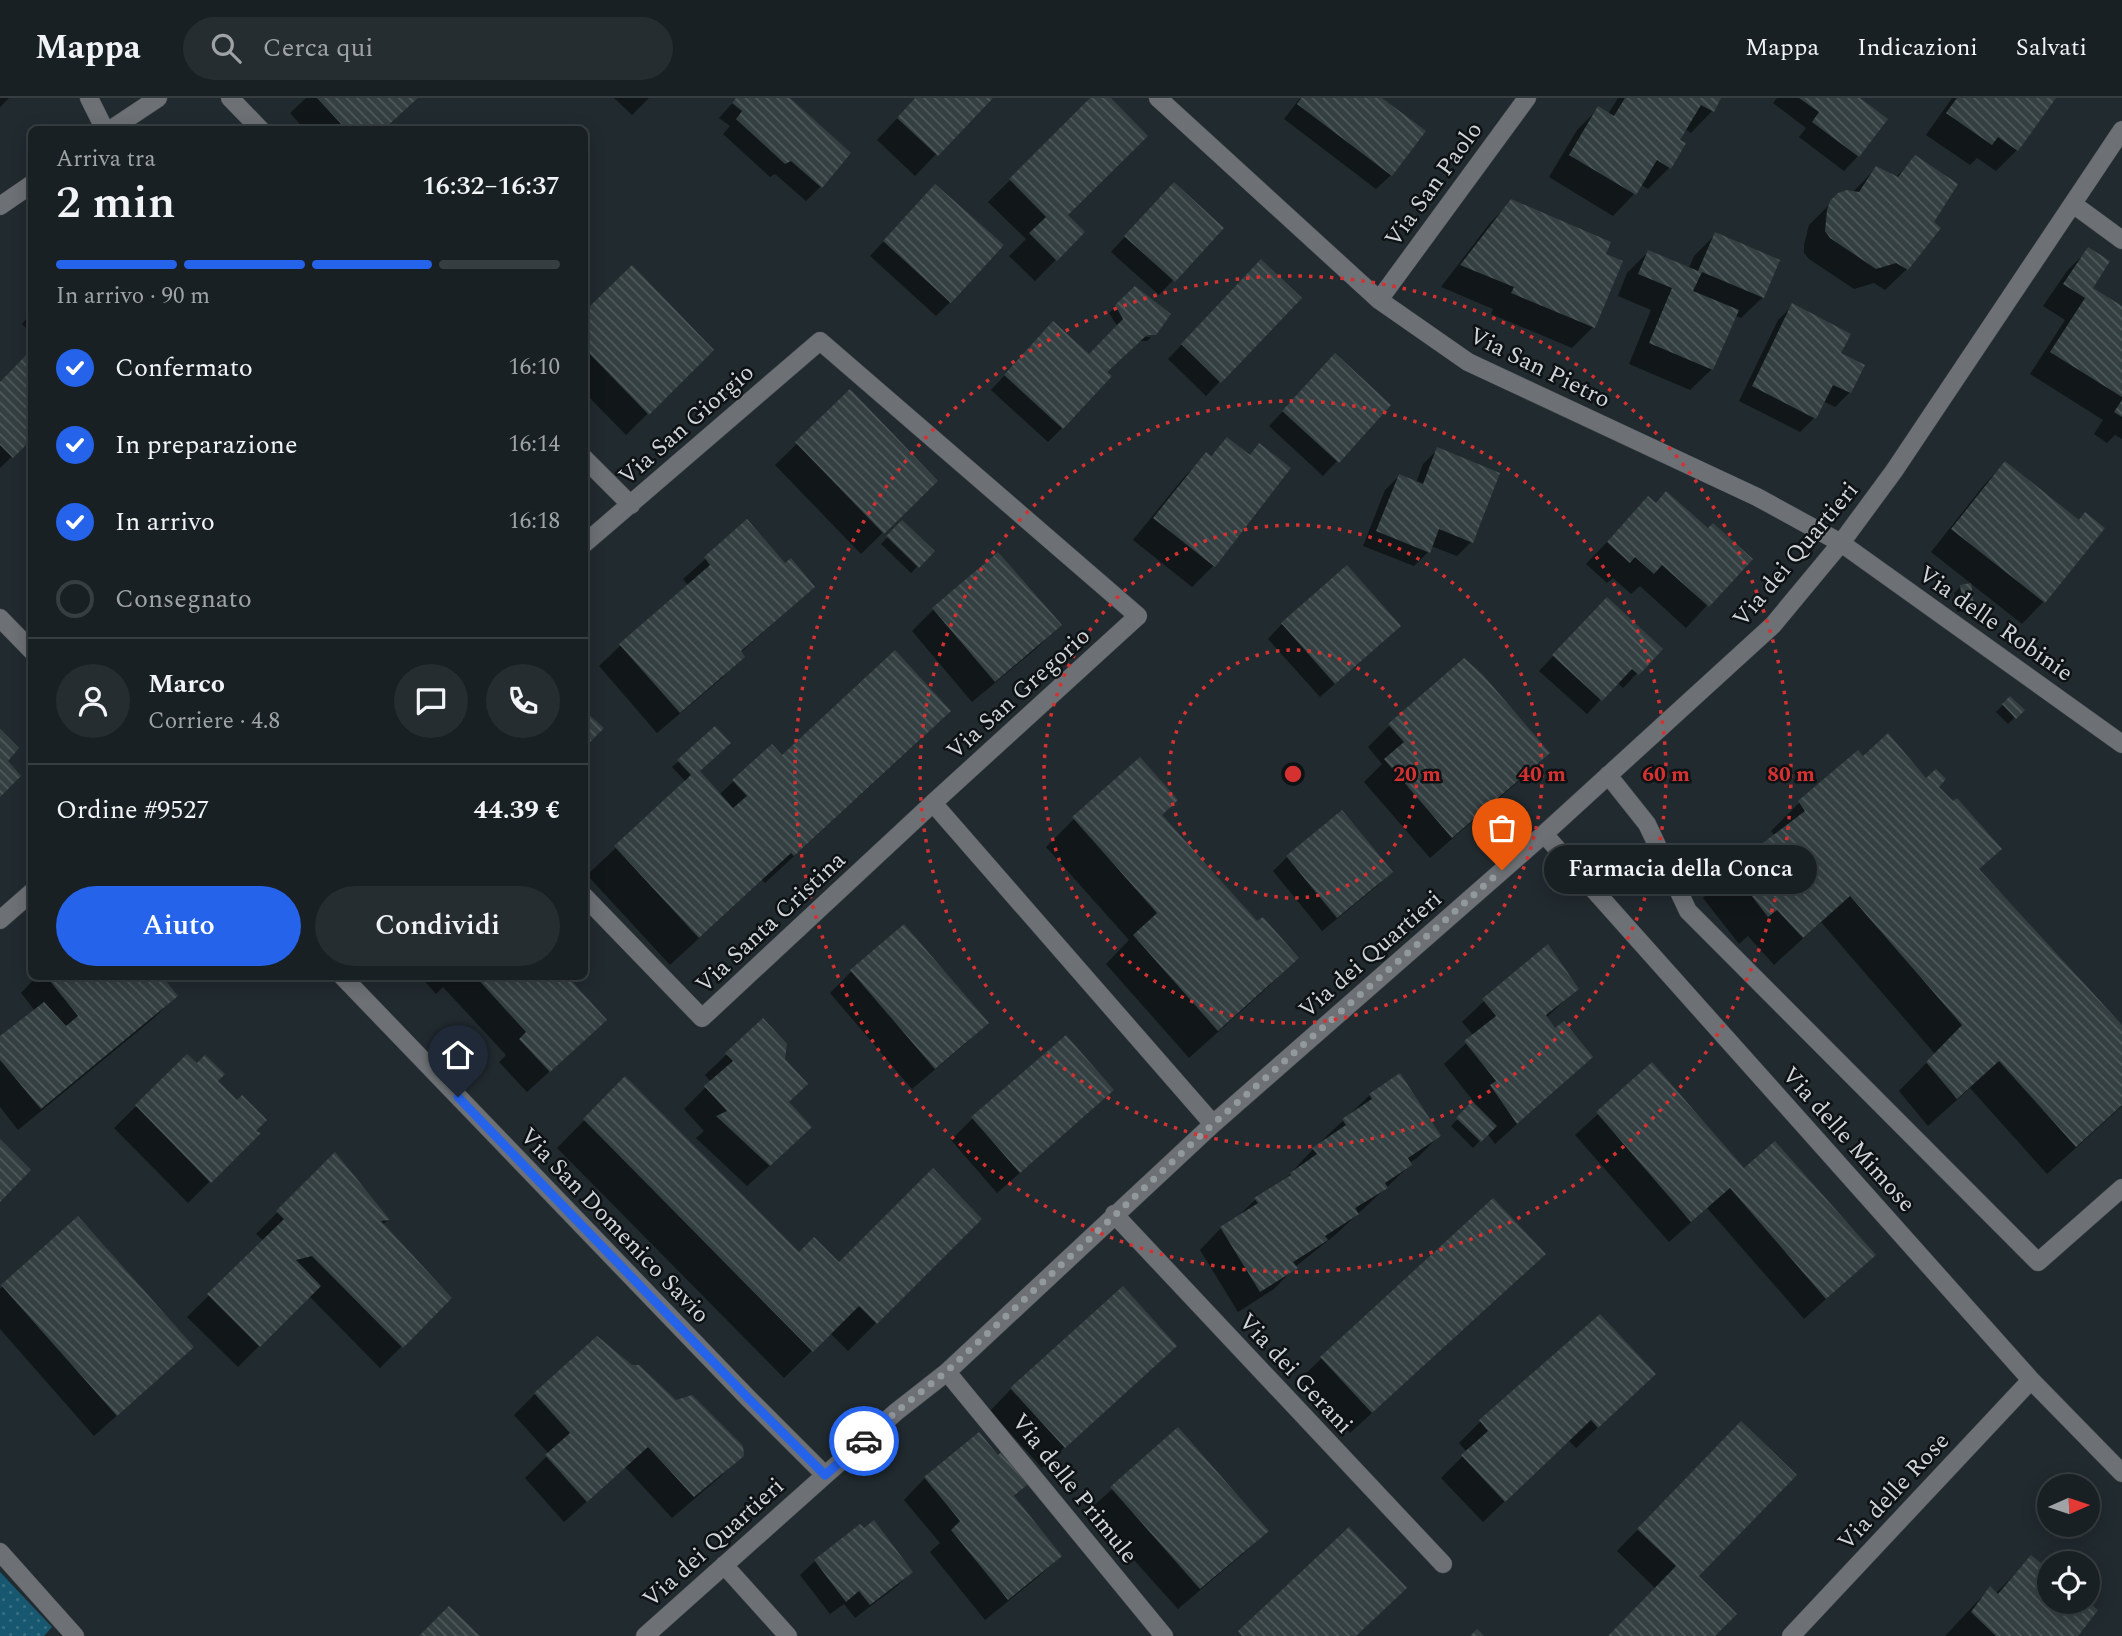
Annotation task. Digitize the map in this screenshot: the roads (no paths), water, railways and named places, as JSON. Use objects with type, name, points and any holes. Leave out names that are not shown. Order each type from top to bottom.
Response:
[{"type":"street","points":[[89,98],[106,126]]},
{"type":"street","points":[[114,126],[158,98]]},
{"type":"street","points":[[230,98],[257,126]]},
{"type":"street","name":"Via San Pietro","points":[[1158,98],[1379,300],[1468,362],[1757,497],[1842,543]]},
{"type":"street","name":"Via San Paolo","points":[[1379,300],[1527,98]]},
{"type":"street","name":"Via dei Quartieri","points":[[645,1636],[896,1412],[947,1371],[1213,1124],[1544,834],[1773,625],[1842,543],[1895,471],[2122,130]]},
{"type":"street","points":[[0,206],[28,187]]},
{"type":"street","points":[[2073,205],[2122,240]]},
{"type":"street","name":"Via San Giorgio","points":[[588,541],[820,341]]},
{"type":"street","name":"Via San Gregorio","points":[[820,341],[1138,616],[933,803]]},
{"type":"street","points":[[588,462],[631,505]]},
{"type":"street","name":"Via delle Robinie","points":[[1842,543],[2122,744]]},
{"type":"street","points":[[0,618],[28,647]]},
{"type":"street","points":[[1608,775],[1647,824],[1688,911],[2038,1262],[2122,1188]]},
{"type":"street","points":[[933,803],[1213,1124]]},
{"type":"street","name":"Via Santa Cristina","points":[[588,900],[702,1018],[933,803]]},
{"type":"street","name":"Via delle Mimose","points":[[1544,834],[2031,1380],[2122,1473]]},
{"type":"street","points":[[0,920],[28,896]]},
{"type":"street","name":"Via San Domenico Savio","points":[[346,980],[825,1475]]},
{"type":"street","name":"Via dei Gerani","points":[[1114,1214],[1443,1564]]},
{"type":"street","name":"Via delle Primule","points":[[947,1371],[1164,1636]]},
{"type":"street","name":"Via delle Rose","points":[[1791,1636],[2031,1380]]},
{"type":"street","points":[[0,1552],[75,1636]]},
{"type":"street","points":[[724,1565],[788,1636]]},
{"type":"place","name":"Farmacia della Conca","points":[[1502,870]]}]
